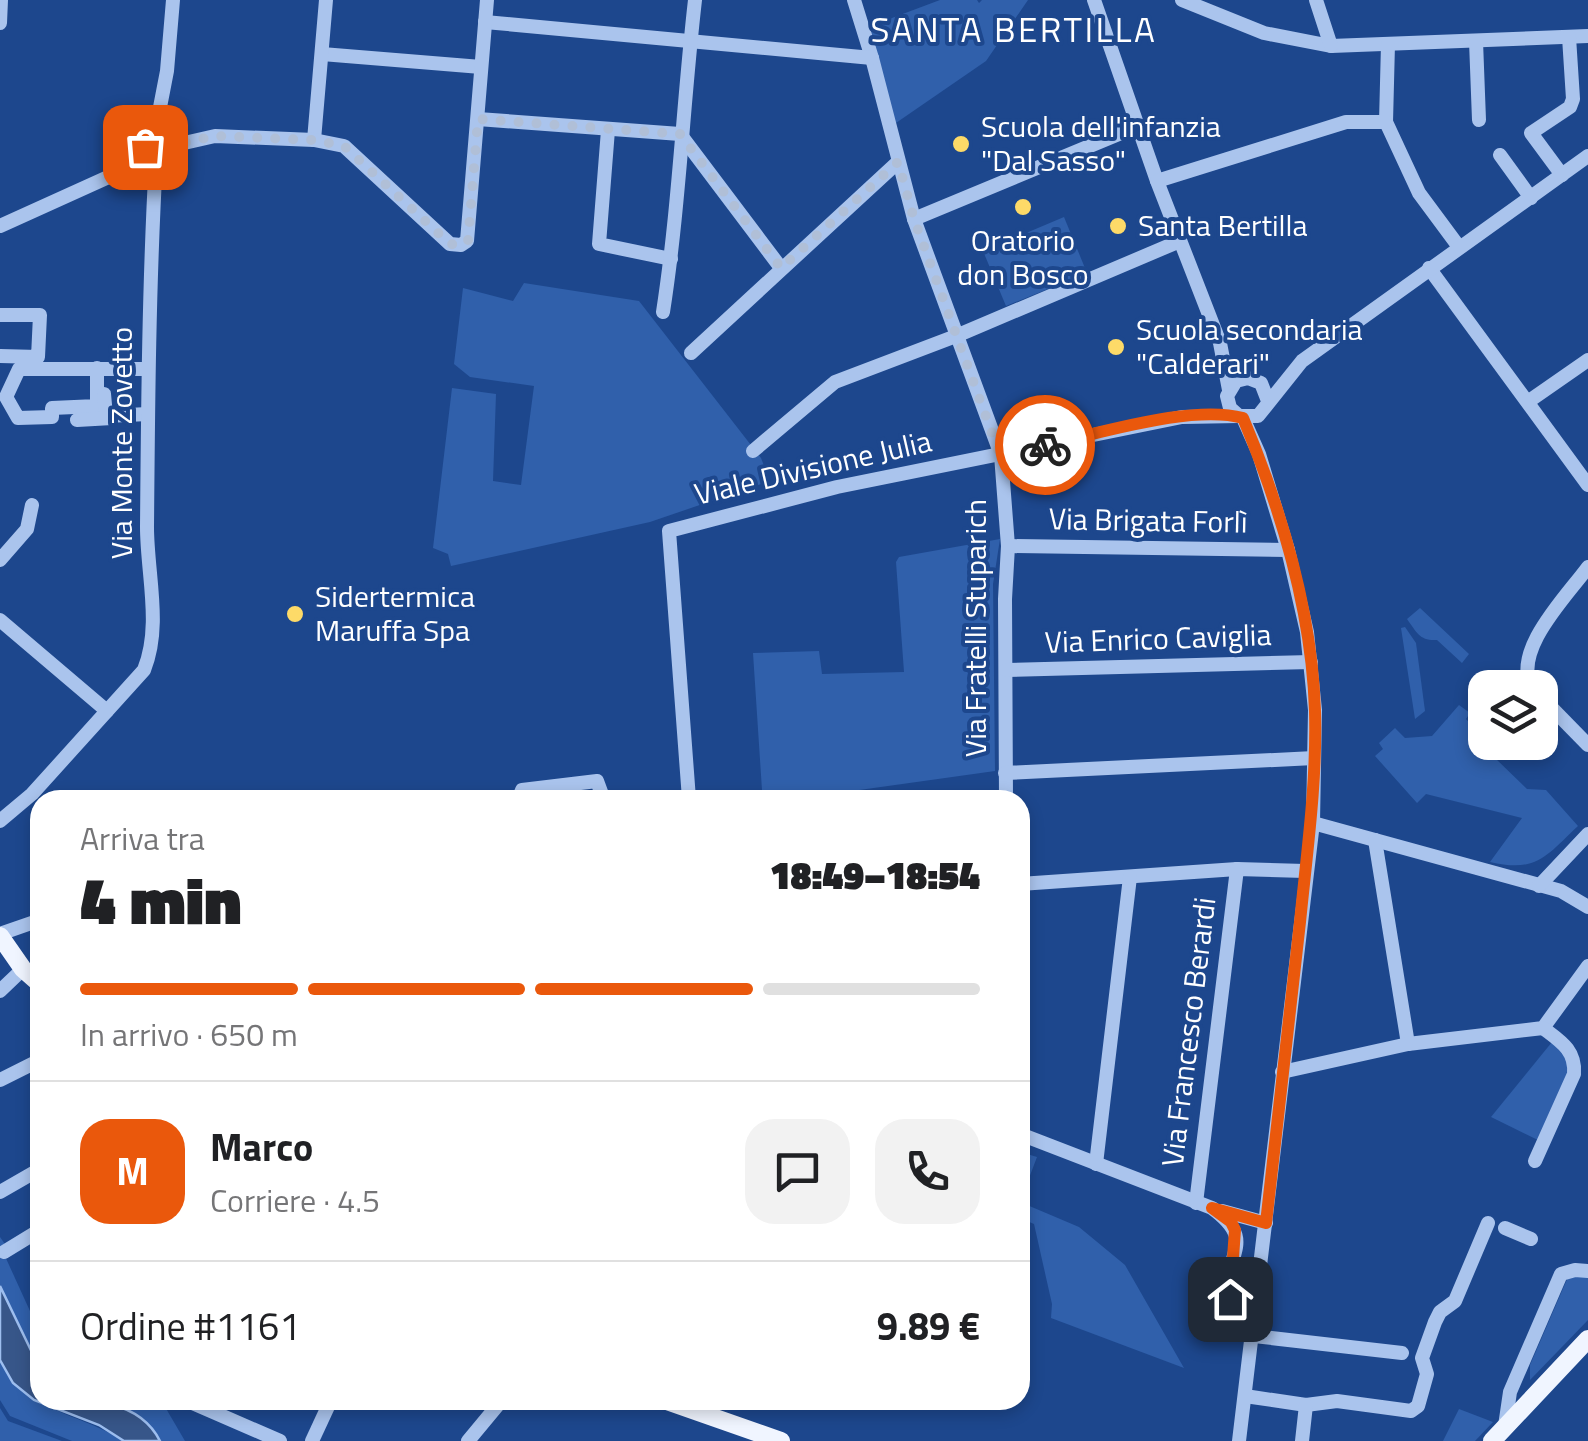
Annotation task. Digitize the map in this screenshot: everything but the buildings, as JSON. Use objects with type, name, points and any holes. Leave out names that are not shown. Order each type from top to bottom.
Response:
[{"type":"main road","points":[[0,935],[30,975]]},
{"type":"main road","points":[[1498,1434],[1588,1339]]},
{"type":"main road","points":[[692,1410],[780,1441]]},
{"type":"street","points":[[0,23],[2,0]]},
{"type":"street","points":[[152,156],[146,141],[155,134],[167,71],[173,0]]},
{"type":"street","points":[[314,140],[326,0]]},
{"type":"street","points":[[171,146],[214,136],[314,140],[344,146],[450,244],[461,245],[468,241],[487,0]]},
{"type":"street","points":[[664,312],[695,0]]},
{"type":"street","name":"Via Fratelli Stuparich","points":[[854,0],[914,219],[1000,455],[1008,546],[1006,790]]},
{"type":"street","points":[[1094,0],[1156,181],[1220,343],[1230,408],[1241,417],[1259,454],[1288,550],[1311,662],[1315,710],[1312,823],[1240,1441]]},
{"type":"street","points":[[1182,0],[1264,33],[1332,46],[1588,36]]},
{"type":"street","points":[[1316,0],[1332,46]]},
{"type":"street","points":[[485,22],[872,58]]},
{"type":"street","points":[[1562,175],[1530,133],[1570,107],[1569,37]]},
{"type":"street","points":[[1476,40],[1479,120]]},
{"type":"street","points":[[1388,44],[1386,122],[1419,193],[1459,247]]},
{"type":"street","points":[[322,54],[482,66]]},
{"type":"street","points":[[478,119],[680,134],[781,268]]},
{"type":"street","points":[[1156,181],[1346,122],[1386,122]]},
{"type":"street","points":[[914,219],[1138,126]]},
{"type":"street","points":[[608,130],[598,244],[672,259]]},
{"type":"street","points":[[1,224],[152,156],[166,156],[171,146],[168,138],[155,134]]},
{"type":"street","points":[[1500,155],[1530,198]]},
{"type":"street","name":"Via Monte Zovetto","points":[[36,790],[144,670],[154,646],[147,537],[152,156]]},
{"type":"street","points":[[1241,417],[1253,418],[1296,367],[1588,156]]},
{"type":"street","points":[[691,352],[898,162]]},
{"type":"street","points":[[115,174],[137,176],[154,186]]},
{"type":"street","points":[[752,451],[835,382],[956,336],[1180,240]]},
{"type":"street","points":[[1429,268],[1588,485]]},
{"type":"street","points":[[0,315],[40,315],[38,357],[0,356]]},
{"type":"street","points":[[1220,343],[1251,378],[1266,388],[1259,454]]},
{"type":"street","points":[[1529,401],[1588,360]]},
{"type":"street","points":[[1228,393],[1236,381],[1296,367]]},
{"type":"street","points":[[100,368],[97,406],[52,408],[52,417],[18,418],[6,398],[19,369],[100,368],[148,369]]},
{"type":"street","points":[[100,368],[104,414],[148,415]]},
{"type":"street","name":"Viale Divisione Julia","points":[[1182,416],[1228,393]]},
{"type":"street","points":[[77,420],[148,415]]},
{"type":"street","name":"Viale Divisione Julia","points":[[688,790],[669,532],[838,487],[1182,416],[1241,417]]},
{"type":"street","points":[[0,560],[26,529],[32,505]]},
{"type":"street","name":"Via Brigata Forlì","points":[[1008,546],[1288,550]]},
{"type":"street","points":[[1527,670],[1528,652],[1588,567]]},
{"type":"street","points":[[0,620],[107,711]]},
{"type":"street","name":"Via Enrico Caviglia","points":[[1006,670],[1311,662]]},
{"type":"street","points":[[1558,714],[1588,745]]},
{"type":"street","points":[[1005,773],[1314,758]]},
{"type":"street","points":[[522,790],[597,781],[600,790]]},
{"type":"street","name":"Via Monte Zovetto","points":[[0,821],[30,796]]},
{"type":"street","points":[[1312,823],[1561,892],[1588,907]]},
{"type":"street","points":[[1540,886],[1588,834]]},
{"type":"street","points":[[1375,840],[1408,1044]]},
{"type":"street","points":[[1030,883],[1237,869],[1306,871]]},
{"type":"street","name":"Via Francesco Berardi","points":[[1196,1202],[1237,869]]},
{"type":"street","points":[[1096,1164],[1130,877]]},
{"type":"street","points":[[0,935],[30,924]]},
{"type":"street","points":[[1282,1072],[1408,1044],[1543,1028],[1588,966]]},
{"type":"street","points":[[0,991],[23,969]]},
{"type":"street","points":[[1535,1161],[1567,1090],[1575,1061],[1571,1052],[1543,1028]]},
{"type":"street","points":[[0,1080],[30,1065]]},
{"type":"street","points":[[1030,1138],[1212,1208],[1266,1223]]},
{"type":"street","points":[[0,1192],[30,1175]]},
{"type":"street","points":[[1212,1208],[1231,1222],[1235,1230],[1230,1299],[1254,1336]]},
{"type":"street","points":[[1245,1396],[1306,1405],[1337,1401],[1411,1411],[1418,1406],[1427,1374],[1422,1358],[1435,1322],[1440,1312],[1456,1301],[1488,1223]]},
{"type":"street","points":[[1504,1228],[1531,1239]]},
{"type":"street","points":[[4,1252],[30,1236]]},
{"type":"street","points":[[1498,1434],[1510,1392],[1561,1274],[1588,1271]]},
{"type":"street","points":[[1254,1336],[1402,1353]]},
{"type":"street","points":[[1302,1441],[1306,1405]]},
{"type":"street","points":[[207,1410],[280,1441]]},
{"type":"street","points":[[312,1441],[326,1410]]},
{"type":"street","points":[[468,1441],[494,1410]]},
{"type":"shaded area","points":[[940,0],[1028,0],[986,61],[893,125],[868,27]]},
{"type":"shaded area","points":[[1064,217],[1087,273],[1006,306],[983,251]]},
{"type":"shaded area","points":[[524,283],[639,301],[761,458],[770,481],[650,522],[451,566],[448,554],[433,548],[452,388],[496,394],[493,481],[521,485],[534,386],[470,377],[454,364],[463,288],[513,301]]},
{"type":"shaded area","points":[[1000,539],[993,584],[995,771],[859,790],[762,790],[753,653],[819,651],[822,674],[904,672],[896,562],[899,557]]},
{"type":"shaded area","points":[[1420,608],[1469,654],[1462,663],[1437,640],[1423,637],[1407,619]]},
{"type":"shaded area","points":[[1405,627],[1416,643],[1425,711],[1415,719],[1401,628]]},
{"type":"shaded area","points":[[1459,705],[1468,712],[1468,760],[1497,760],[1527,789],[1546,790],[1578,826],[1540,859],[1519,865],[1490,862],[1522,818],[1426,794],[1417,803],[1375,756],[1383,749],[1379,743],[1395,728],[1405,738],[1432,736]]},
{"type":"shaded area","points":[[1552,1042],[1571,1064],[1540,1141],[1491,1117]]},
{"type":"shaded area","points":[[1030,1155],[1037,1157],[1030,1176]]},
{"type":"shaded area","points":[[1030,1206],[1079,1227],[1125,1265],[1184,1368],[1051,1318],[1052,1304],[1034,1224],[1030,1222]]},
{"type":"shaded area","points":[[0,1237],[9,1250],[4,1254],[30,1311],[30,1348],[0,1287]]},
{"type":"shaded area","points":[[1574,1272],[1588,1278],[1588,1320],[1530,1380],[1530,1365],[1568,1277]]},
{"type":"shaded area","points":[[0,1286],[30,1348],[30,1397],[13,1383],[0,1360]]},
{"type":"shaded area","points":[[0,1360],[30,1395],[30,1410],[55,1410],[124,1441],[72,1441],[10,1416],[0,1400]]},
{"type":"shaded area","points":[[0,1408],[8,1421],[62,1441],[0,1441]]},
{"type":"shaded area","points":[[1459,1409],[1493,1422],[1475,1441],[1443,1441]]},
{"type":"shaded area","points":[[60,1410],[127,1410],[150,1426],[160,1441],[124,1441],[99,1425]]},
{"type":"shaded area","points":[[119,1410],[167,1410],[185,1441],[160,1441],[154,1430]]},
{"type":"way so far","points":[[145,147],[150,156],[160,159],[171,146],[214,136],[314,140],[344,146],[456,246],[468,241],[478,119],[680,134],[781,268],[898,162],[914,219],[1000,455],[1045,445]]},
{"type":"place","name":"Scuola dell'infanzia \"Dal Sasso\"","points":[[961,144]]},
{"type":"place","name":"Oratorio don Bosco","points":[[1023,207]]},
{"type":"place","name":"Santa Bertilla","points":[[1118,226]]},
{"type":"place","name":"Scuola secondaria \"Calderari\"","points":[[1116,347]]},
{"type":"place","name":"Sidertermica Maruffa Spa","points":[[295,614]]},
{"type":"district","name":"SANTA BERTILLA","points":[[1014,30]]},
{"type":"route","points":[[1045,445],[1182,416],[1216,414],[1243,418],[1259,454],[1288,550],[1307,632],[1315,710],[1312,823],[1266,1223],[1212,1208],[1231,1222],[1235,1230],[1230,1299]]}]
